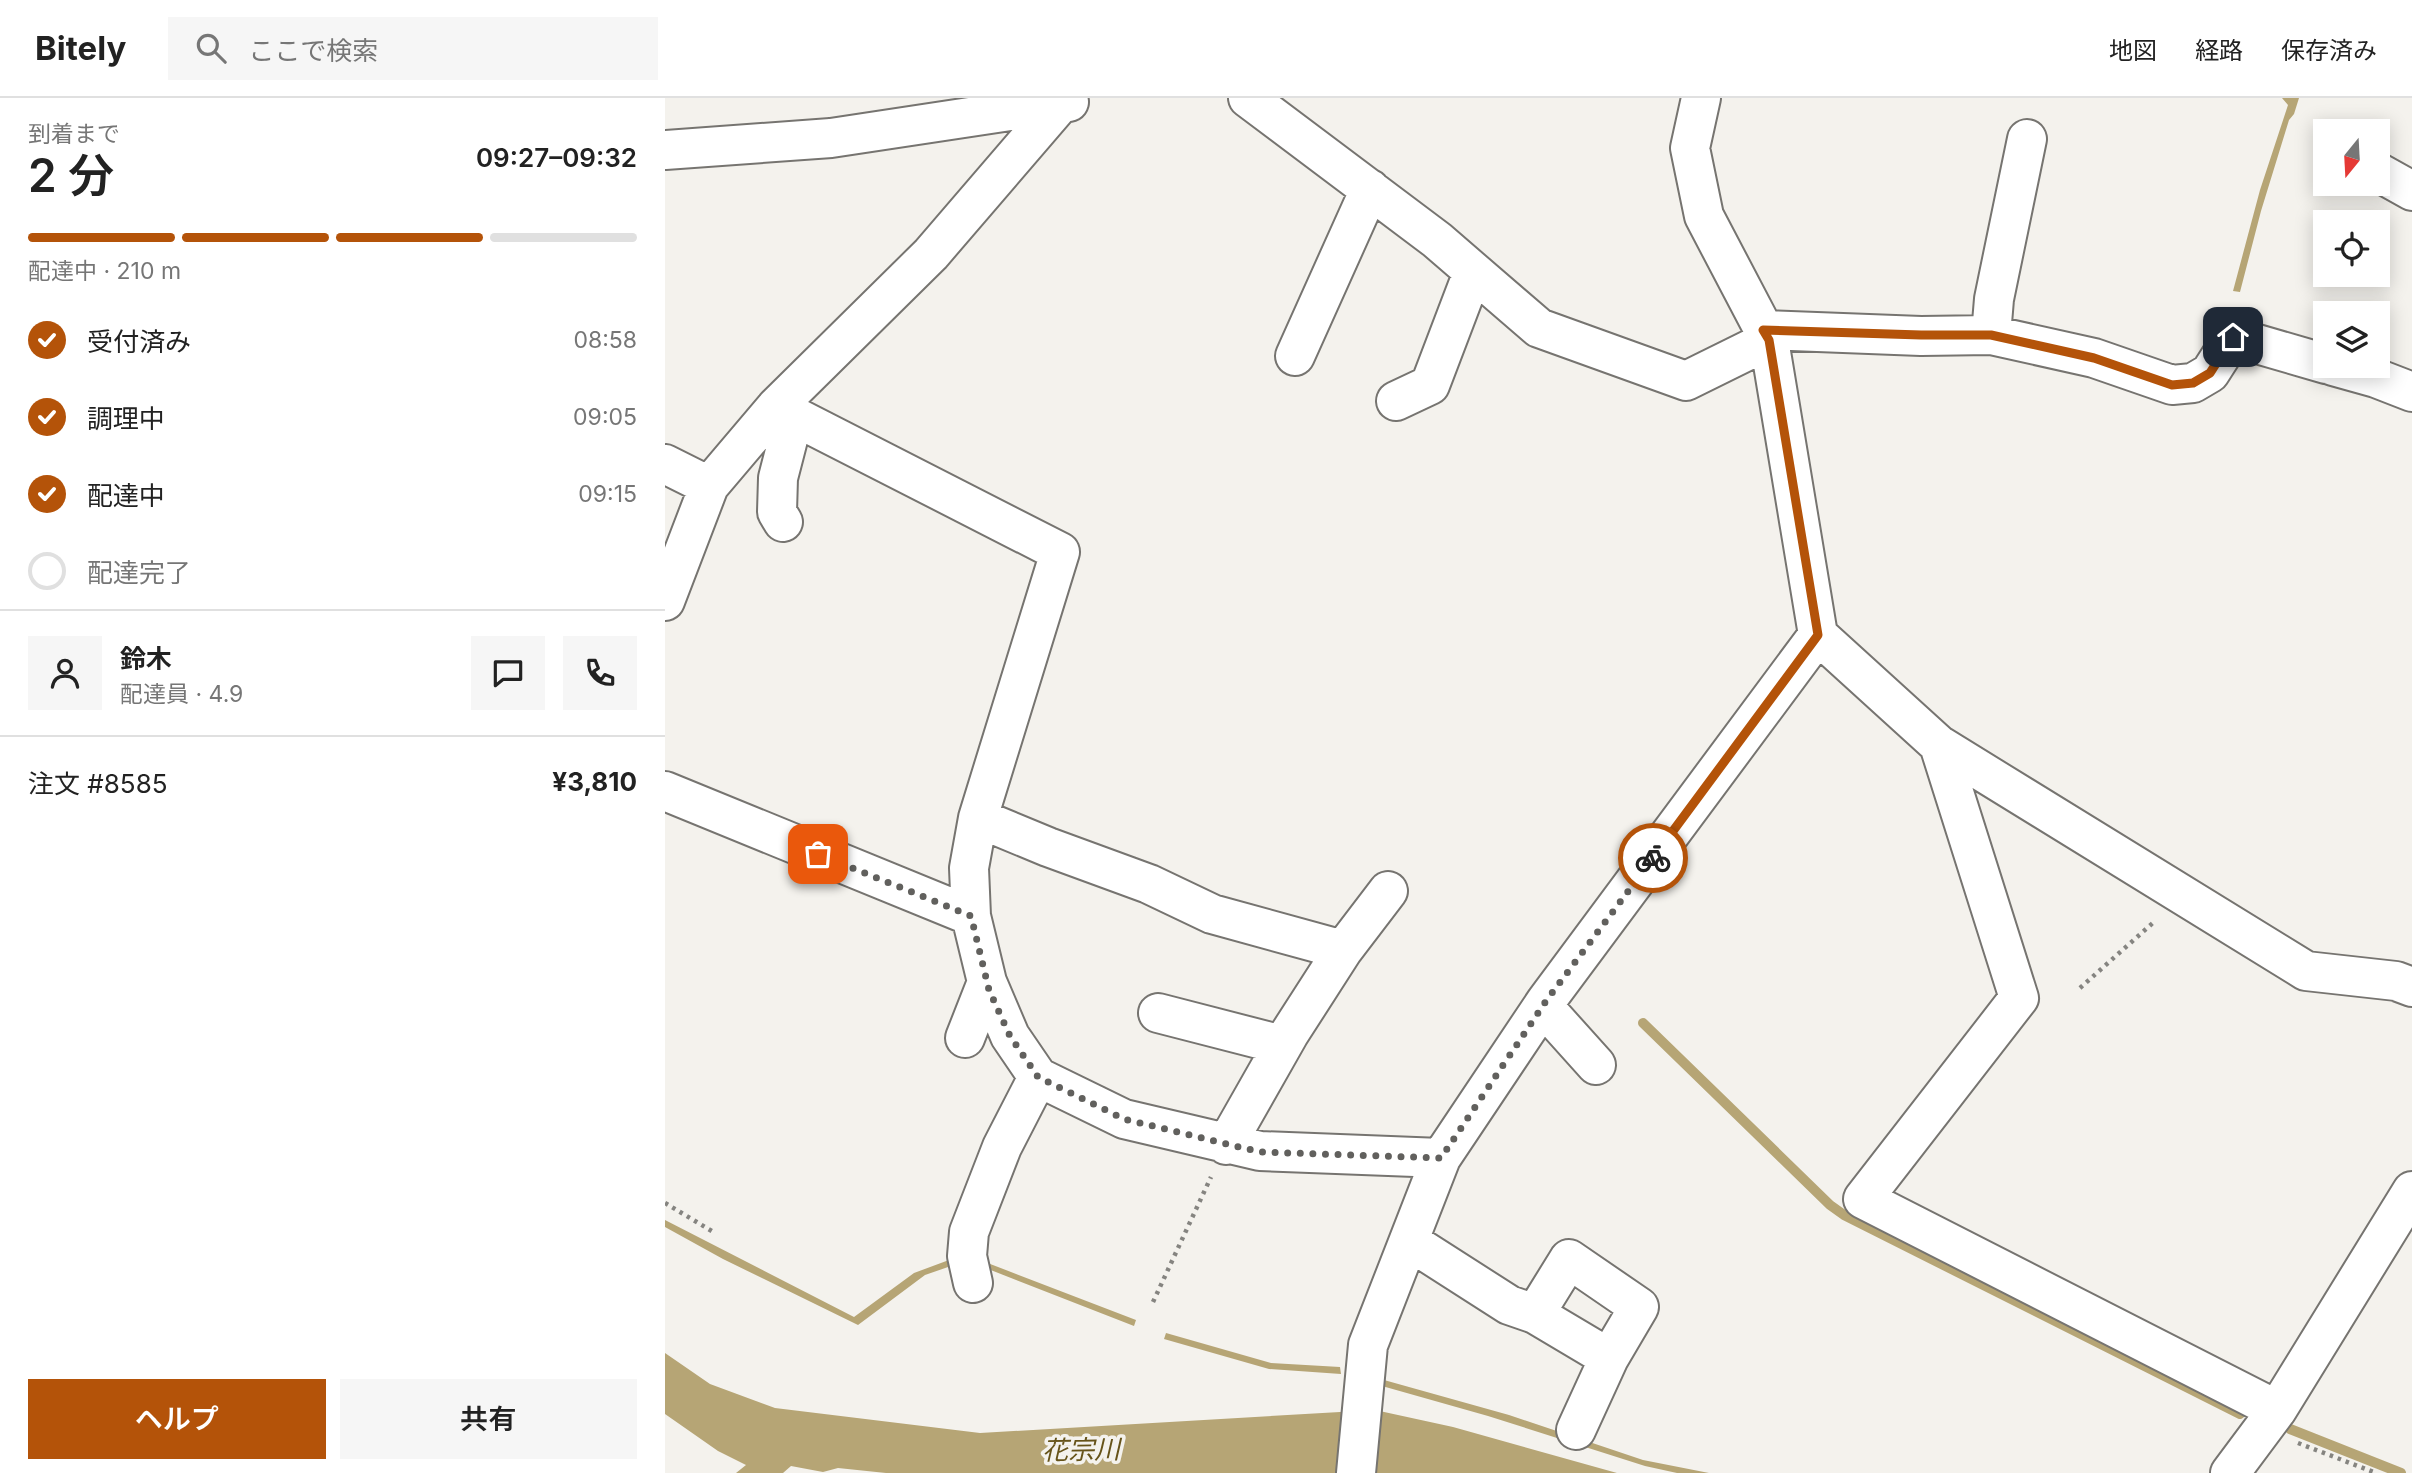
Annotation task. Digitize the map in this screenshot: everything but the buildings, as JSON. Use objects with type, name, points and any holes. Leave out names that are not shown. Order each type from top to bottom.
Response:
[{"type":"street","points":[[1248,98],[1437,240],[1539,328],[1686,381],[1766,335],[1991,335],[2094,358],[2172,385],[2193,383],[2210,373],[2233,337],[2313,360]]},
{"type":"street","points":[[1701,98],[1690,148],[1703,216],[1766,335],[1818,635],[1939,745],[2305,971],[2396,981],[2412,988]]},
{"type":"street","points":[[665,150],[831,138],[1070,100]]},
{"type":"street","points":[[665,601],[709,486],[785,411],[1070,100]]},
{"type":"street","points":[[1991,335],[1994,299],[2027,139]]},
{"type":"street","points":[[2391,179],[2412,191]]},
{"type":"street","points":[[1294,356],[1370,190]]},
{"type":"street","points":[[1396,401],[1430,385],[1473,272]]},
{"type":"street","points":[[2376,378],[2412,392]]},
{"type":"street","points":[[783,522],[776,512],[785,411]]},
{"type":"street","points":[[785,411],[1060,552],[978,818],[969,868],[971,916],[987,982],[1010,1036],[1038,1077],[1124,1119],[1260,1152],[1441,1158]]},
{"type":"street","points":[[665,464],[709,486]]},
{"type":"street","points":[[1356,1473],[1368,1345],[1441,1158],[1543,1006],[1818,635]]},
{"type":"street","points":[[1939,745],[2019,998],[1863,1199],[2270,1420]]},
{"type":"street","points":[[665,791],[971,916]]},
{"type":"street","points":[[978,818],[1149,884],[1212,914],[1343,950]]},
{"type":"street","points":[[1226,1145],[1282,1045],[1343,950],[1388,891]]},
{"type":"street","points":[[965,1038],[987,982]]},
{"type":"street","points":[[1543,1006],[1596,1065]]},
{"type":"street","points":[[1158,1013],[1282,1045]]},
{"type":"street","points":[[973,1283],[967,1256],[969,1233],[1002,1147],[1038,1077]]},
{"type":"street","points":[[2230,1473],[2270,1420],[2412,1191]]},
{"type":"street","points":[[1409,1241],[1509,1305],[1535,1314],[1609,1358]]},
{"type":"street","points":[[1535,1314],[1569,1259],[1639,1307],[1609,1358],[1576,1430]]},
{"type":"path","points":[[2080,988],[2183,896]]},
{"type":"path","points":[[1153,1302],[1226,1145]]},
{"type":"path","points":[[665,1203],[715,1233]]},
{"type":"path","points":[[2270,1420],[2376,1473]]},
{"type":"water","points":[[2282,98],[2299,98],[2289,120],[2261,211],[2240,292],[2233,291],[2260,190],[2288,105]]},
{"type":"water","points":[[665,1220],[854,1317],[914,1273],[949,1260],[951,1266],[925,1275],[858,1325],[723,1259],[665,1227]]},
{"type":"water","points":[[985,1262],[1136,1320],[1134,1326],[983,1267]]},
{"type":"water","points":[[1166,1333],[1271,1363],[1340,1367],[1341,1374],[1269,1369],[1164,1339]]},
{"type":"water","name":"花宗川","points":[[665,1353],[710,1384],[775,1408],[980,1433],[1375,1410],[1453,1427],[1617,1473],[886,1473],[838,1468],[823,1472],[791,1466],[783,1473],[736,1473],[746,1465],[718,1451],[665,1414]]},
{"type":"water","points":[[1384,1380],[1509,1415],[1643,1460],[1709,1473],[1677,1473],[1645,1466],[1488,1416],[1382,1386]]},
{"type":"waterway","points":[[1643,1023],[1830,1205],[1844,1215],[2240,1414]]},
{"type":"waterway","points":[[2290,1429],[2401,1473]]},
{"type":"way so far","points":[[818,854],[971,916],[989,990],[1010,1036],[1038,1077],[1059,1088],[1124,1119],[1260,1152],[1441,1158],[1546,1001],[1653,858]]},
{"type":"route","points":[[1653,858],[1818,635],[1769,340],[1763,330],[1991,335],[2094,358],[2172,385],[2193,383],[2210,373],[2233,337]]}]
